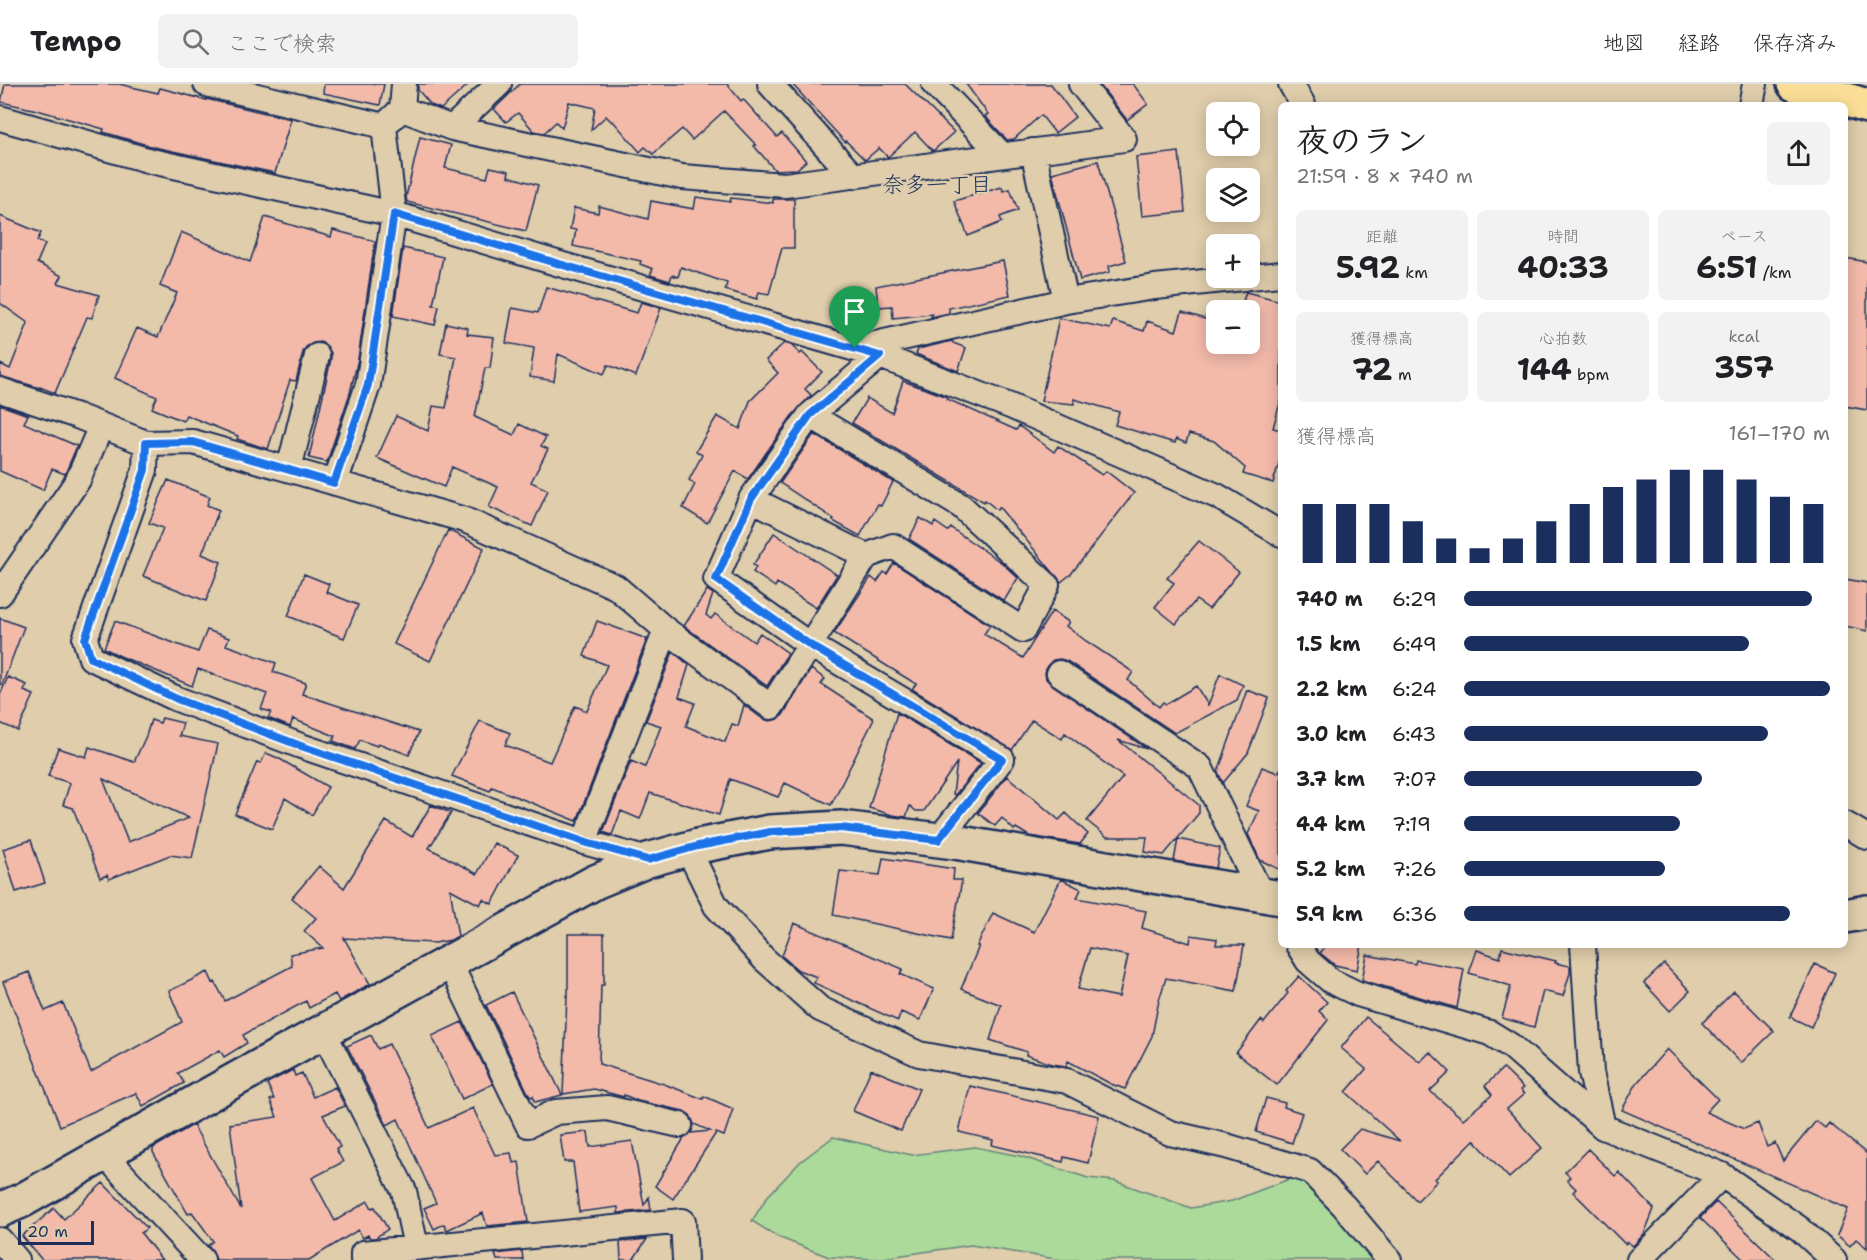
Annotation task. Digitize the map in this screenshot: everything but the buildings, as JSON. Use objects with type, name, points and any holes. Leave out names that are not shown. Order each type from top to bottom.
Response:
[{"type":"main road","points":[[1794,84],[1867,106]]},
{"type":"street","points":[[206,84],[384,126]]},
{"type":"street","points":[[384,126],[402,109],[404,84]]},
{"type":"street","points":[[452,128],[498,84]]},
{"type":"street","points":[[770,84],[853,176]]},
{"type":"street","points":[[933,84],[1002,155]]},
{"type":"street","points":[[402,109],[452,128],[682,177],[785,185],[1124,140],[1081,84]]},
{"type":"street","points":[[1291,84],[1301,102]]},
{"type":"street","points":[[1752,102],[1755,84]]},
{"type":"street","points":[[0,118],[150,161],[394,214],[880,356],[1010,406],[1217,496],[1278,532]]},
{"type":"street","points":[[334,483],[368,385],[394,214],[384,126]]},
{"type":"street","points":[[1033,151],[1066,301]]},
{"type":"street","points":[[1260,276],[1278,273]]},
{"type":"street","points":[[855,348],[1066,301],[1155,287],[1206,282]]},
{"type":"street","points":[[289,469],[317,356]]},
{"type":"street","points":[[880,356],[810,415],[751,499],[716,579],[810,645],[1002,759],[938,840]]},
{"type":"street","points":[[0,390],[146,443],[193,442],[476,525],[616,587],[666,630],[771,707],[866,556],[893,546],[1023,630],[1047,585],[961,506],[810,415]]},
{"type":"street","points":[[0,594],[78,480],[101,426]]},
{"type":"street","points":[[146,443],[145,470],[85,639],[91,658],[177,699],[301,746],[584,842],[648,860]]},
{"type":"street","points":[[751,499],[866,556]]},
{"type":"street","points":[[584,842],[666,630]]},
{"type":"street","points":[[1059,673],[1200,767],[1275,898]]},
{"type":"street","points":[[1848,826],[1867,837]]},
{"type":"street","points":[[0,1210],[23,1200],[323,1031],[595,882],[648,860],[688,849],[770,832],[841,828],[938,840],[1275,898]]},
{"type":"street","points":[[688,849],[717,906],[764,959],[820,1009],[919,1054],[1067,1082],[1170,1133],[1226,1146],[1310,1171],[1344,1206],[1389,1260]]},
{"type":"street","points":[[1300,948],[1308,961],[1331,981],[1358,994],[1490,1033],[1511,1046],[1603,1127],[1722,1175],[1800,1229],[1833,1260]]},
{"type":"street","points":[[1583,948],[1591,1072],[1603,1127]]},
{"type":"street","points":[[449,962],[528,1125],[556,1112],[607,1108],[680,1125]]},
{"type":"street","points":[[323,1031],[404,1191],[416,1247]]},
{"type":"street","points":[[104,1154],[202,1260]]},
{"type":"street","points":[[1639,1260],[1722,1175]]},
{"type":"street","points":[[363,1260],[363,1253],[683,1221],[685,1260]]},
{"type":"street","points":[[0,1240],[17,1260]]},
{"type":"green space","points":[[833,1137],[912,1155],[975,1147],[1020,1156],[1088,1178],[1115,1181],[1191,1208],[1232,1201],[1297,1176],[1336,1208],[1379,1260],[1061,1260],[971,1245],[876,1259],[829,1257],[778,1237],[752,1221],[767,1197],[800,1162]]},
{"type":"district","name":"奈多一丁目","points":[[937,184]]},
{"type":"route","points":[[394,214],[563,265],[855,348],[880,356],[810,415],[751,499],[716,579],[810,645],[1002,759],[938,840],[841,828],[770,832],[698,846],[648,860],[584,842],[301,746],[177,699],[91,658],[85,639],[145,470],[146,443],[193,442],[334,483],[368,385],[394,214]]}]
